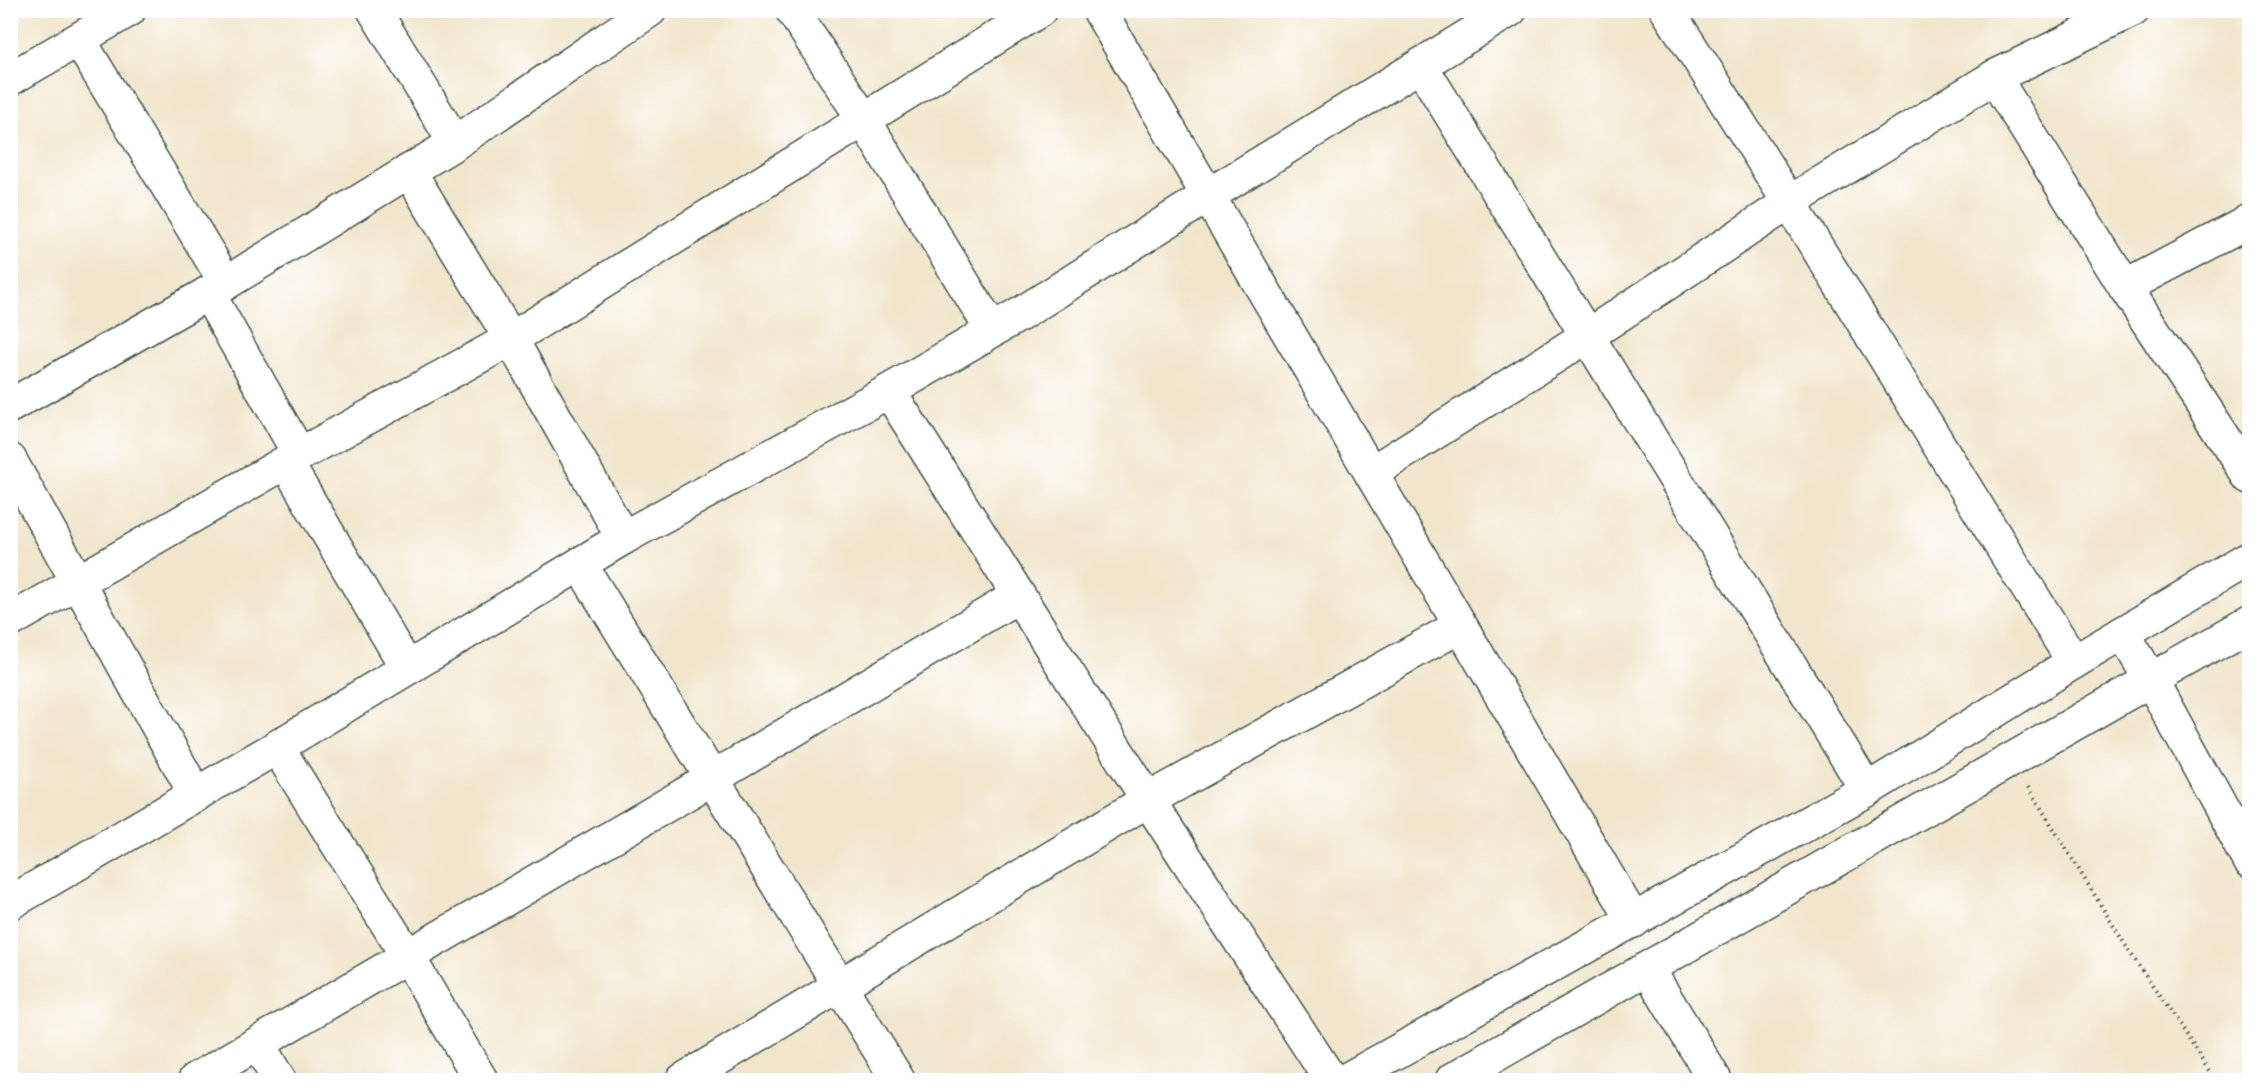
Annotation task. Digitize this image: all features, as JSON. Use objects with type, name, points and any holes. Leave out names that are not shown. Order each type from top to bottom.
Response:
[{"type":"street","points":[[10,80],[129,10]]},
{"type":"street","points":[[374,10],[455,143]]},
{"type":"street","points":[[11,405],[217,288],[455,143],[650,10]]},
{"type":"street","points":[[792,10],[864,120],[992,330]]},
{"type":"street","points":[[10,621],[292,458],[511,339],[1040,10]]},
{"type":"street","points":[[1099,10],[1634,921]]},
{"type":"street","points":[[10,903],[277,747],[622,538],[889,391],[992,330],[1510,10]]},
{"type":"street","points":[[1667,10],[1790,202],[1976,509],[2074,663]]},
{"type":"street","points":[[1371,473],[1587,336],[1790,202],[1994,77],[2133,10]]},
{"type":"street","points":[[79,40],[217,288],[292,458],[407,668]]},
{"type":"street","points":[[1420,66],[1867,790]]},
{"type":"street","points":[[1994,77],[2125,287],[2250,477]]},
{"type":"street","points":[[409,171],[511,339],[622,538]]},
{"type":"street","points":[[2125,287],[2250,221]]},
{"type":"street","points":[[889,391],[1148,800],[1331,1080]]},
{"type":"street","points":[[10,460],[196,795]]},
{"type":"street","points":[[1346,1080],[1867,790],[2250,558]]},
{"type":"street","points":[[580,564],[898,1080]]},
{"type":"street","points":[[195,1080],[713,778],[1018,596]]},
{"type":"street","points":[[1452,1080],[2250,622]]},
{"type":"street","points":[[684,1080],[1148,800],[1460,626]]},
{"type":"street","points":[[2123,633],[2250,861]]},
{"type":"street","points":[[277,747],[408,957],[481,1080]]},
{"type":"street","points":[[1648,969],[1715,1080]]},
{"type":"street","points":[[258,1044],[279,1080]]},
{"type":"path","points":[[2010,758],[2129,951],[2215,1079]]}]
